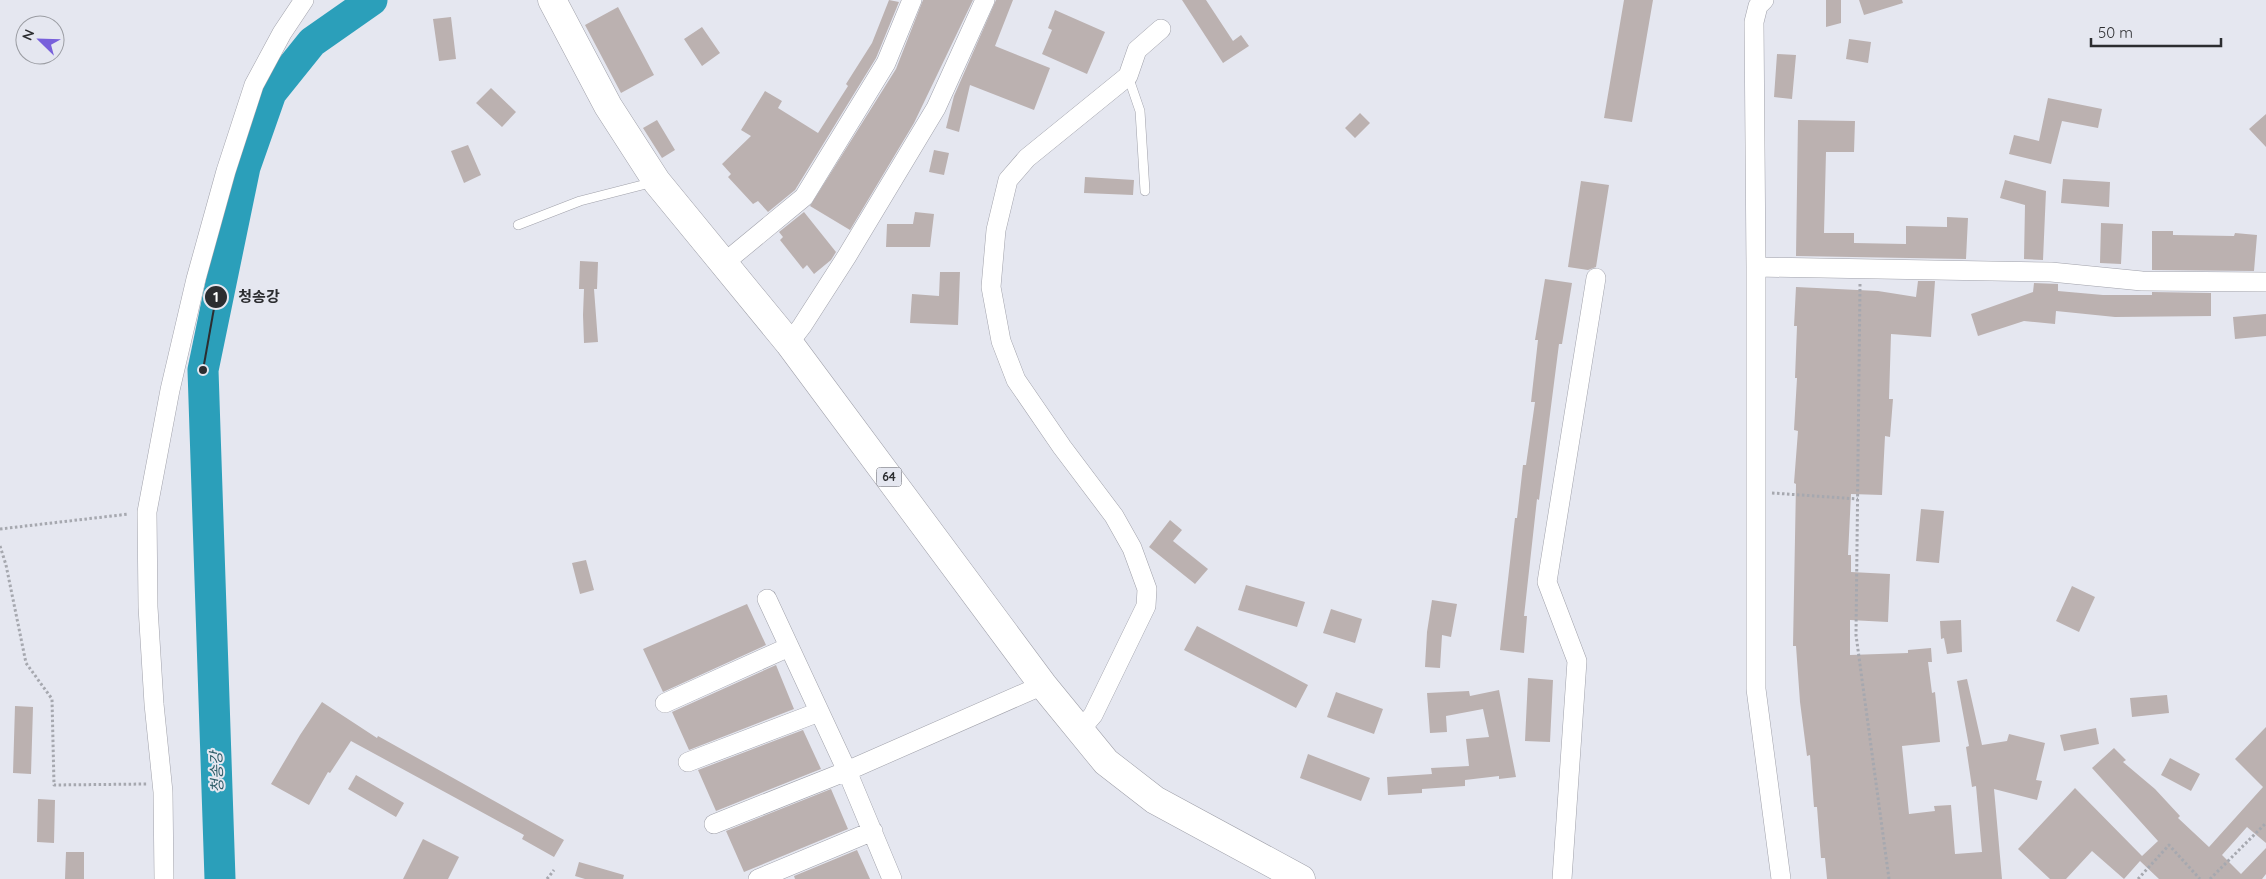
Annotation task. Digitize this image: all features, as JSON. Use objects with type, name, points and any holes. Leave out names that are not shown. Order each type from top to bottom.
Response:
[{"type":"main road","name":"64","points":[[552,0],[608,106],[657,182],[789,343],[1043,685],[1106,762],[1154,800],[1301,879]]},
{"type":"street","points":[[164,879],[162,784],[154,704],[148,607],[148,512],[170,390],[196,279],[226,171],[254,85],[282,33],[304,0]]},
{"type":"street","points":[[724,263],[804,198],[886,64],[912,0]]},
{"type":"street","points":[[789,343],[842,264],[936,108],[985,0]]},
{"type":"street","points":[[1759,2],[1754,22],[1756,689],[1781,879]]},
{"type":"street","points":[[1080,730],[1093,715],[1146,606],[1147,589],[1132,548],[1114,516],[1062,448],[1016,380],[1001,341],[991,288],[996,230],[1008,180],[1027,158],[1128,76],[1137,50],[1160,28]]},
{"type":"street","points":[[1756,267],[2051,272],[2142,281],[2266,282]]},
{"type":"street","points":[[1562,879],[1577,661],[1548,582],[1596,278]]},
{"type":"street","points":[[766,599],[847,772],[892,879]]},
{"type":"street","points":[[665,703],[789,647]]},
{"type":"street","points":[[714,824],[847,772],[1043,685]]},
{"type":"street","points":[[688,762],[819,712]]},
{"type":"street","points":[[758,879],[873,831]]},
{"type":"lane","points":[[1128,76],[1140,111],[1146,191]]},
{"type":"lane","points":[[518,225],[580,201],[657,182]]},
{"type":"path","points":[[1860,269],[1856,635],[1889,879]]},
{"type":"path","points":[[1756,493],[1828,495],[1858,499]]},
{"type":"path","points":[[0,529],[148,512]]},
{"type":"path","points":[[0,546],[6,565],[26,663],[52,699],[54,785],[162,784]]},
{"type":"path","points":[[2210,879],[2266,822]]},
{"type":"path","points":[[2138,879],[2169,845],[2200,879]]},
{"type":"path","points":[[547,879],[554,870]]},
{"type":"building","points":[[889,0],[899,2],[876,58],[795,190],[768,212],[758,201],[753,204],[728,177],[731,174],[722,164],[751,136],[741,130],[765,91],[782,101],[778,108],[818,133],[848,86],[846,84],[872,43]]},
{"type":"building","points":[[923,0],[973,0],[914,123],[850,230],[810,206],[896,69]]},
{"type":"building","points":[[996,0],[1013,0],[995,46],[1050,68],[1034,110],[970,85],[959,132],[946,128],[954,96]]},
{"type":"building","points":[[1182,0],[1206,0],[1233,41],[1241,35],[1249,46],[1223,63]]},
{"type":"building","points":[[1624,0],[1653,0],[1632,122],[1604,118]]},
{"type":"building","points":[[1826,0],[1841,0],[1841,23],[1826,27]]},
{"type":"building","points":[[1859,0],[1902,0],[1903,3],[1864,15]]},
{"type":"building","points":[[618,7],[654,75],[621,93],[585,25]]},
{"type":"building","points":[[1055,10],[1105,32],[1087,74],[1042,54],[1052,30],[1048,28]]},
{"type":"building","points":[[451,17],[456,59],[439,61],[433,19]]},
{"type":"building","points":[[702,27],[720,53],[702,66],[684,39]]},
{"type":"building","points":[[1849,39],[1871,42],[1868,63],[1846,59]]},
{"type":"building","points":[[1777,54],[1796,55],[1792,99],[1774,97]]},
{"type":"building","points":[[491,88],[516,112],[502,127],[476,103]]},
{"type":"building","points":[[2048,98],[2102,109],[2098,128],[2062,121],[2051,164],[2009,154],[2014,135],[2039,141]]},
{"type":"building","points":[[1360,113],[1370,123],[1355,138],[1345,128]]},
{"type":"building","points":[[2266,114],[2266,147],[2249,129]]},
{"type":"building","points":[[657,120],[675,150],[662,158],[643,128]]},
{"type":"building","points":[[1798,120],[1855,121],[1854,152],[1826,152],[1824,233],[1854,233],[1854,243],[1906,244],[1906,226],[1947,227],[1947,217],[1968,218],[1966,259],[1796,256]]},
{"type":"building","points":[[468,145],[481,175],[464,183],[451,151]]},
{"type":"building","points":[[934,150],[949,153],[944,175],[929,172]]},
{"type":"building","points":[[1085,177],[1134,180],[1133,195],[1084,193]]},
{"type":"building","points":[[2063,179],[2110,182],[2109,207],[2061,203]]},
{"type":"building","points":[[2005,180],[2046,191],[2043,260],[2024,259],[2025,205],[2000,198]]},
{"type":"building","points":[[1581,181],[1609,185],[1596,267],[1588,270],[1568,267]]},
{"type":"building","points":[[804,212],[836,252],[831,260],[814,274],[807,265],[803,269],[780,240],[783,237],[779,232]]},
{"type":"building","points":[[915,212],[934,214],[930,247],[886,247],[887,224],[913,224]]},
{"type":"building","points":[[2101,223],[2123,224],[2121,264],[2100,263]]},
{"type":"building","points":[[2152,231],[2173,231],[2173,235],[2234,236],[2235,233],[2257,235],[2254,271],[2152,270]]},
{"type":"building","points":[[580,261],[598,262],[597,289],[594,289],[598,342],[584,343],[584,289],[579,289]]},
{"type":"building","points":[[940,272],[960,272],[958,325],[910,323],[912,294],[939,296]]},
{"type":"building","points":[[1545,279],[1572,283],[1562,344],[1559,344],[1539,500],[1537,499],[1524,616],[1527,616],[1524,653],[1500,650],[1515,518],[1517,518],[1523,465],[1526,465],[1535,402],[1531,402],[1538,340],[1535,340]]},
{"type":"building","points":[[1918,281],[1935,281],[1931,337],[1891,334],[1889,399],[1893,399],[1890,437],[1885,436],[1882,495],[1851,494],[1848,555],[1851,555],[1851,572],[1890,574],[1888,622],[1850,620],[1850,655],[1908,653],[1908,650],[1931,648],[1932,662],[1928,662],[1932,693],[1935,692],[1940,742],[1902,746],[1909,814],[1935,811],[1934,806],[1951,805],[1955,854],[1982,852],[1976,786],[1972,787],[1966,747],[1969,746],[1957,681],[1967,679],[1982,745],[2007,741],[2009,734],[2045,743],[2036,780],[2042,781],[2037,800],[1994,789],[2002,879],[1827,879],[1825,858],[1821,858],[1817,807],[1814,807],[1810,755],[1807,756],[1800,702],[1796,646],[1793,646],[1796,484],[1794,483],[1798,431],[1794,430],[1797,378],[1795,378],[1797,326],[1794,326],[1796,287],[1878,291],[1916,297]]},
{"type":"building","points":[[2034,283],[2058,284],[2058,291],[2103,295],[2152,295],[2152,292],[2211,293],[2211,316],[2115,317],[2056,311],[2055,324],[2024,321],[1978,336],[1971,314],[2033,292]]},
{"type":"building","points":[[2266,314],[2266,336],[2235,339],[2233,317]]},
{"type":"building","points":[[1921,509],[1944,511],[1939,563],[1916,561]]},
{"type":"building","points":[[1170,520],[1182,530],[1173,541],[1208,569],[1195,584],[1149,547]]},
{"type":"building","points":[[586,560],[594,590],[580,594],[572,563]]},
{"type":"building","points":[[1246,585],[1305,602],[1297,627],[1238,610]]},
{"type":"building","points":[[2072,586],[2095,597],[2079,632],[2056,621]]},
{"type":"building","points":[[1432,600],[1457,604],[1451,637],[1442,635],[1440,668],[1425,667],[1427,632]]},
{"type":"building","points":[[747,604],[766,645],[663,692],[643,649]]},
{"type":"building","points":[[1331,609],[1362,619],[1355,643],[1323,633]]},
{"type":"building","points":[[1961,620],[1962,652],[1947,654],[1944,638],[1941,639],[1940,621]]},
{"type":"building","points":[[1197,626],[1308,685],[1296,708],[1184,650]]},
{"type":"building","points":[[776,665],[794,709],[689,750],[672,712]]},
{"type":"building","points":[[1528,678],[1553,680],[1550,742],[1525,741]]},
{"type":"building","points":[[1499,690],[1516,777],[1499,779],[1499,776],[1465,780],[1465,786],[1422,789],[1422,793],[1388,795],[1387,777],[1432,774],[1431,768],[1469,766],[1466,739],[1489,737],[1483,709],[1446,716],[1447,732],[1430,733],[1427,693],[1469,691],[1470,696]]},
{"type":"building","points":[[1336,692],[1383,709],[1374,734],[1327,717]]},
{"type":"building","points":[[2167,695],[2169,713],[2132,717],[2130,698]]},
{"type":"building","points":[[322,702],[377,738],[378,736],[564,840],[554,857],[522,839],[524,835],[351,741],[330,773],[328,772],[309,805],[271,784]]},
{"type":"building","points":[[15,706],[33,707],[31,774],[13,773]]},
{"type":"building","points":[[2266,727],[2266,843],[2247,827],[2222,855],[2241,874],[2266,848],[2266,874],[2262,879],[2159,879],[2140,861],[2124,879],[2092,851],[2066,879],[2050,879],[2018,849],[2075,788],[2142,856],[2158,841],[2092,768],[2114,748],[2126,760],[2123,762],[2155,789],[2180,816],[2178,818],[2209,847],[2263,787],[2235,759]]},
{"type":"building","points":[[2096,728],[2099,744],[2064,751],[2060,735]]},
{"type":"building","points":[[803,730],[821,769],[716,811],[698,770]]},
{"type":"building","points":[[1308,754],[1370,778],[1361,801],[1300,778]]},
{"type":"building","points":[[2170,758],[2200,774],[2191,791],[2161,775]]},
{"type":"building","points":[[356,775],[404,803],[396,817],[348,789]]},
{"type":"building","points":[[831,789],[848,829],[744,872],[726,831]]},
{"type":"building","points":[[38,799],[55,800],[54,843],[37,842]]},
{"type":"building","points":[[423,839],[459,857],[448,879],[403,879]]},
{"type":"building","points":[[857,850],[870,879],[795,879],[794,876]]},
{"type":"building","points":[[66,852],[84,852],[84,879],[65,879]]},
{"type":"building","points":[[579,862],[624,875],[623,879],[585,879],[575,876]]},
{"type":"waterway","name":"청송강","points":[[220,879],[203,370],[245,167],[271,93],[312,42],[372,0]]},
{"type":"place","name":"청송강","points":[[203,370]]}]
